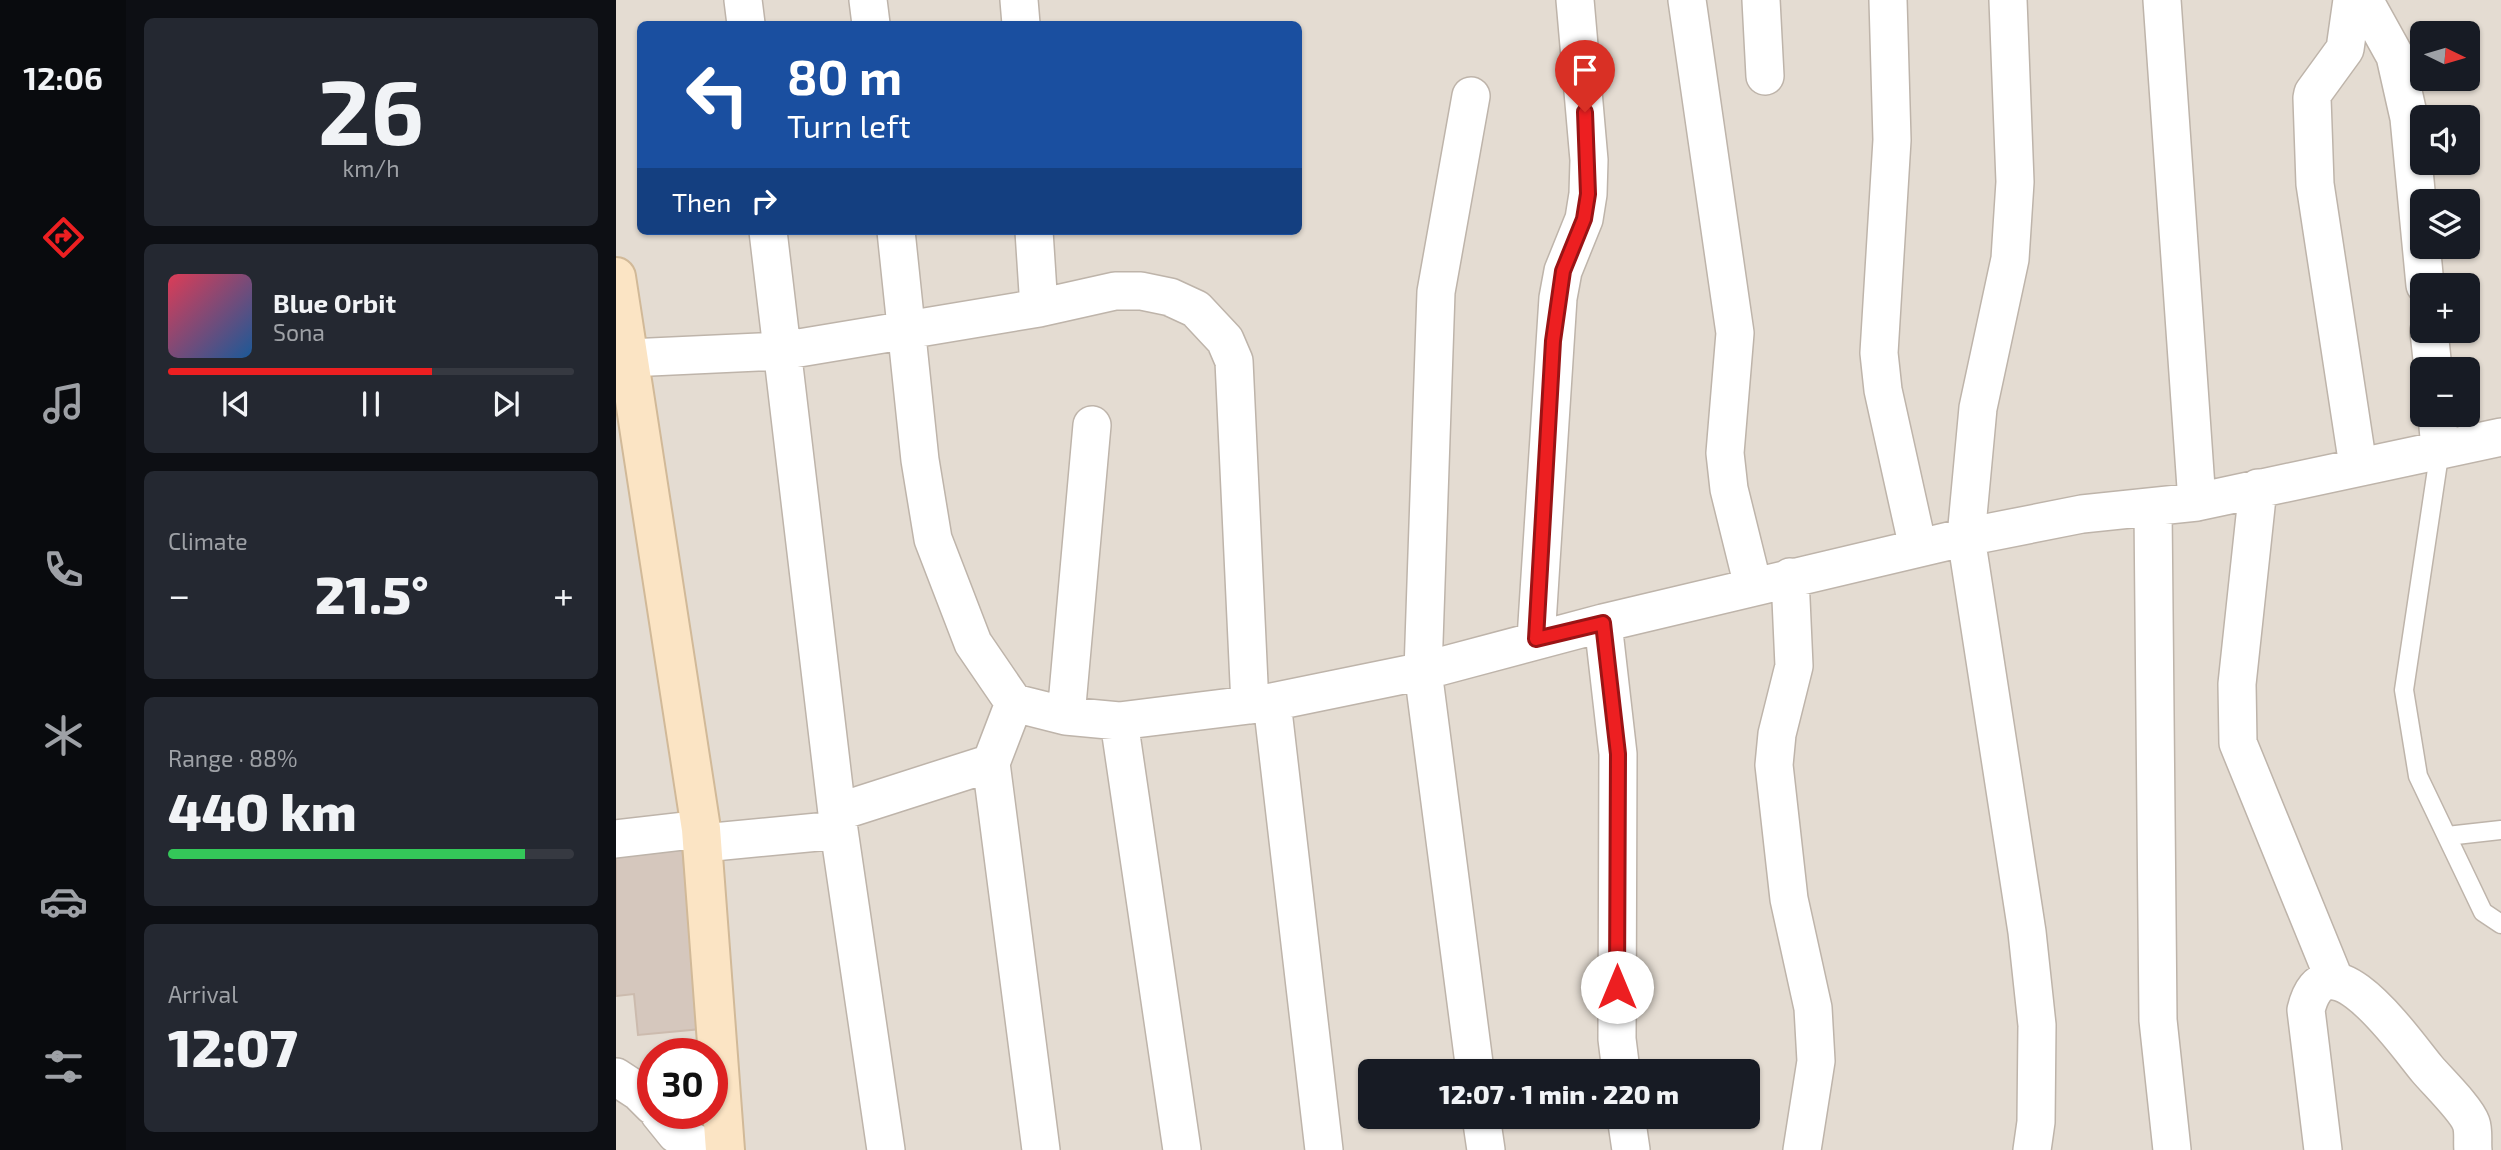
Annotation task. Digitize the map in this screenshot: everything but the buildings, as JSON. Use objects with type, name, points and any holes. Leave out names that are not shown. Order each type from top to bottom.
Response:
[{"type":"street","points":[[743,0],[746,21]]},
{"type":"street","points":[[868,0],[871,21]]},
{"type":"street","points":[[1019,0],[1021,21]]},
{"type":"street","points":[[1536,639],[1558,298],[1563,271],[1584,219],[1588,194],[1585,108],[1575,0]]},
{"type":"street","points":[[1687,0],[1735,333],[1725,453],[1728,489],[1753,586]]},
{"type":"street","points":[[1761,0],[1765,76]]},
{"type":"street","points":[[1888,0],[1892,140],[1880,353],[1883,390],[1918,548]]},
{"type":"street","points":[[2008,0],[2015,182],[2010,259],[1978,408],[1966,537],[2027,932],[2037,1025],[2036,1122],[2032,1150]]},
{"type":"street","points":[[2162,0],[2197,502]]},
{"type":"street","points":[[2352,0],[2345,49],[2315,88],[2312,98],[2315,184],[2358,466]]},
{"type":"street","points":[[2364,0],[2395,56],[2409,118],[2424,273]]},
{"type":"street","points":[[1471,96],[1436,292],[1423,671],[1473,1059]]},
{"type":"street","points":[[768,235],[838,821],[887,1150]]},
{"type":"street","points":[[896,235],[920,460],[933,540],[973,643],[1014,703],[1066,716],[1119,721],[1261,704],[1423,671],[1536,639],[1966,537],[2082,514],[2153,509],[2197,502],[2358,466],[2439,432],[2501,437]]},
{"type":"street","points":[[1034,235],[1039,308]]},
{"type":"street","points":[[616,277],[702,836],[725,1150]]},
{"type":"street","points":[[629,358],[781,351],[1039,308],[1115,291],[1141,291],[1170,297],[1196,309],[1225,340],[1234,361],[1261,704],[1324,1150]]},
{"type":"street","points":[[1066,716],[1092,425]]},
{"type":"street","points":[[2258,488],[2237,684],[2238,743],[2335,981]]},
{"type":"street","points":[[2153,509],[2158,1020],[2172,1150]]},
{"type":"street","points":[[1790,577],[1794,666],[1777,733],[1774,765],[1789,900],[1813,1008],[1816,1061],[1802,1150]]},
{"type":"street","points":[[1603,623],[1618,754],[1617,1039],[1620,1059]]},
{"type":"street","points":[[1014,703],[990,763],[1041,1150]]},
{"type":"street","points":[[1119,721],[1182,1150]]},
{"type":"street","points":[[616,839],[702,836],[838,821],[990,763]]},
{"type":"street","points":[[2323,1150],[2306,1010],[2310,993],[2323,982],[2335,981],[2352,986],[2384,1017],[2479,1141]]},
{"type":"street","points":[[616,1077],[637,1091]]},
{"type":"street","points":[[672,1129],[676,1134],[711,1150]]},
{"type":"street","points":[[1483,1129],[1486,1150]]},
{"type":"street","points":[[1628,1129],[1631,1150]]},
{"type":"lane","points":[[2439,432],[2404,690],[2418,776],[2483,912],[2501,924]]},
{"type":"lane","points":[[2447,836],[2501,830]]},
{"type":"shaded area","points":[[616,0],[2501,0],[2501,1150],[616,1150]]},
{"type":"route","points":[[1585,112],[1589,160],[1588,194],[1584,219],[1563,271],[1553,341],[1536,639],[1603,623],[1618,754],[1617,987]]}]
